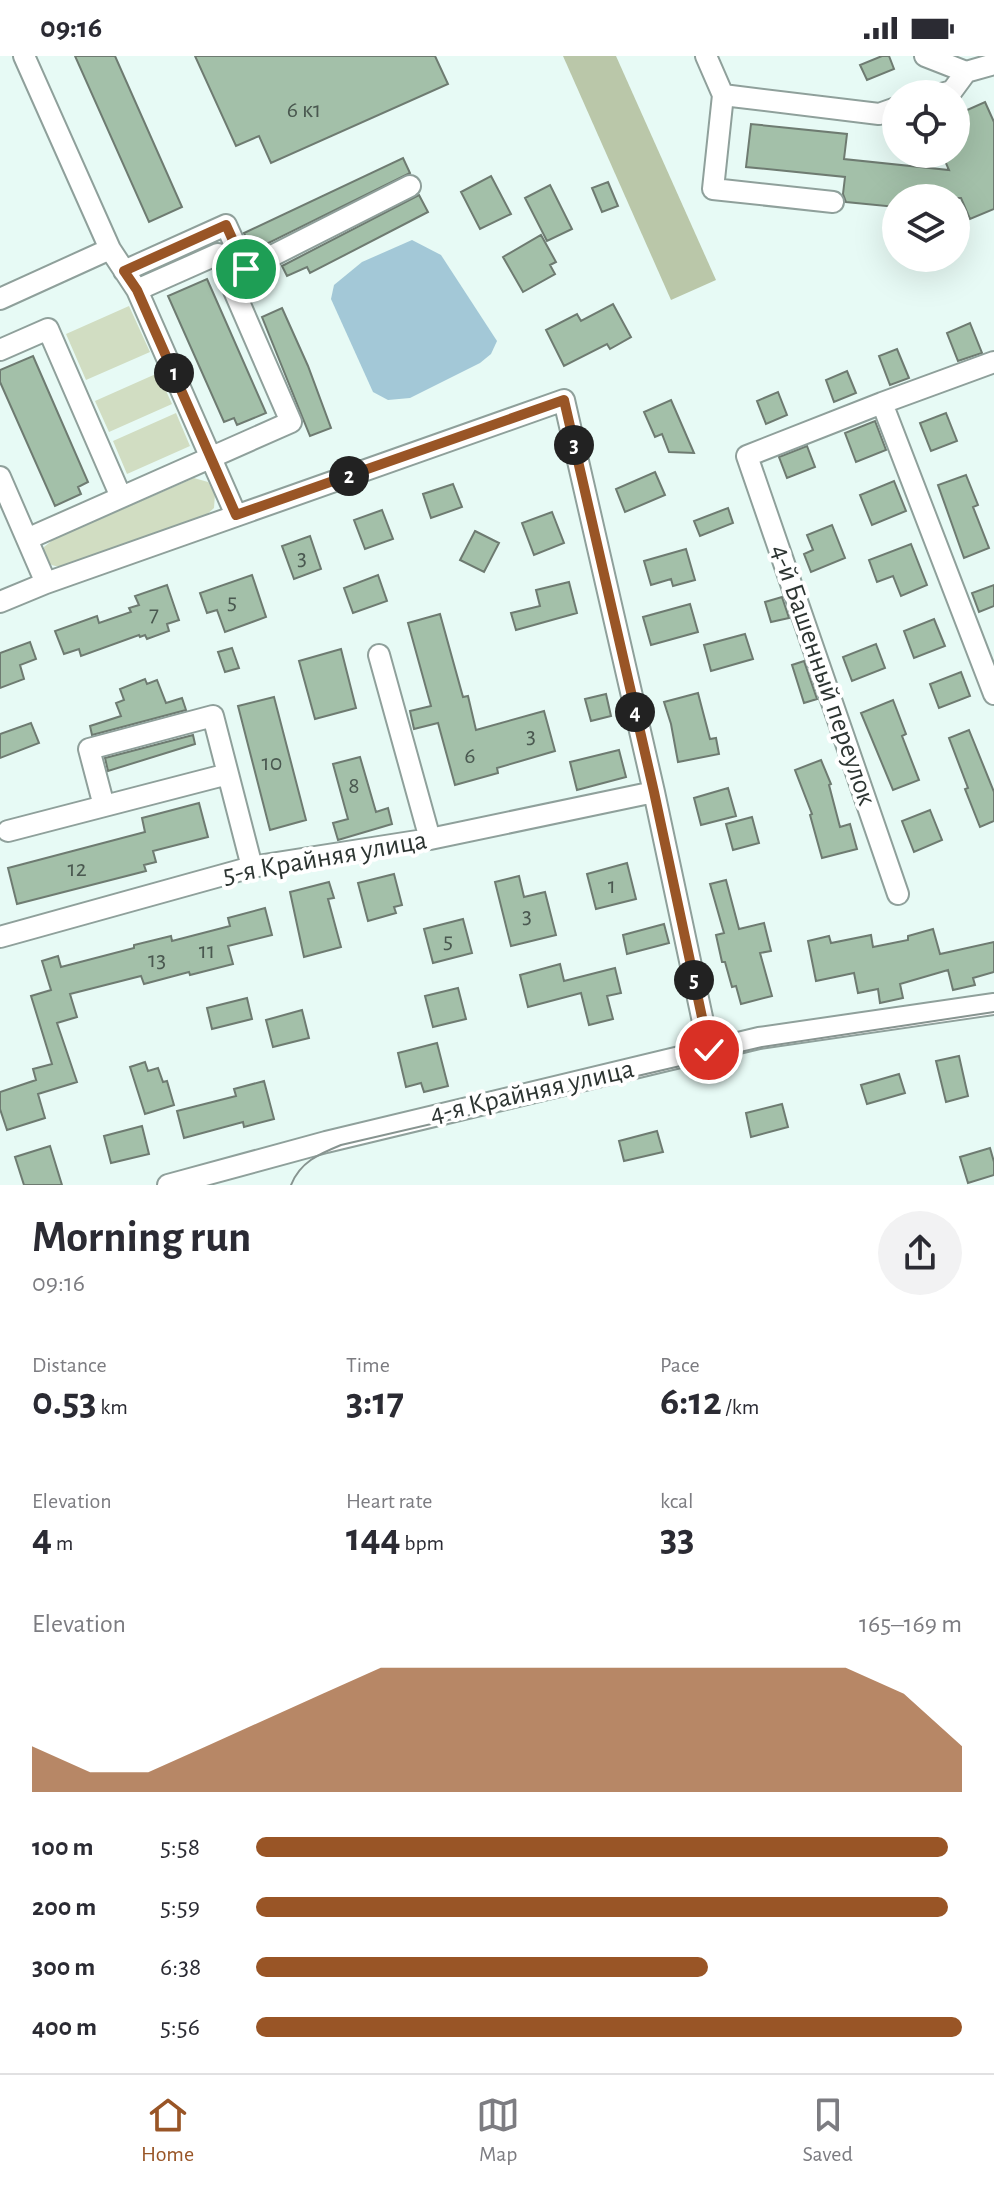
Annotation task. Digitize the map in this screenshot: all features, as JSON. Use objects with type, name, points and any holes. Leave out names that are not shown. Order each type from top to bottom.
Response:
[{"type":"street","points":[[24,56],[110,249],[137,290],[236,515]]},
{"type":"street","points":[[706,56],[723,95],[713,189],[833,202]]},
{"type":"street","points":[[925,56],[966,72],[994,64]]},
{"type":"street","points":[[960,80],[966,72]]},
{"type":"street","points":[[723,95],[882,113]]},
{"type":"street","points":[[124,271],[226,225],[246,269],[410,186]]},
{"type":"street","points":[[0,299],[110,249]]},
{"type":"street","points":[[27,539],[291,422],[218,254],[137,290]]},
{"type":"street","points":[[0,350],[48,329],[121,497]]},
{"type":"street","points":[[994,362],[882,403],[994,694]]},
{"type":"street","points":[[0,602],[564,400],[654,792],[709,1050]]},
{"type":"street","name":"4-й Башенный переулок","points":[[882,403],[747,456],[898,894]]},
{"type":"street","points":[[0,477],[46,583]]},
{"type":"street","points":[[379,655],[430,839]]},
{"type":"street","points":[[104,806],[89,749],[213,716],[252,867]]},
{"type":"street","points":[[8,831],[228,774]]},
{"type":"street","name":"5-я Крайняя улица","points":[[0,937],[252,867],[430,839],[654,792]]},
{"type":"street","name":"4-я Крайняя улица","points":[[168,1185],[326,1142],[759,1038],[994,1004]]},
{"type":"green space","points":[[563,56],[616,56],[716,280],[671,300]]},
{"type":"green space","points":[[129,306],[150,352],[86,380],[66,334]]},
{"type":"green space","points":[[158,373],[172,404],[109,432],[95,401]]},
{"type":"green space","points":[[176,413],[190,446],[127,474],[113,441]]},
{"type":"green space","points":[[194,478],[208,482],[215,494],[214,508],[204,517],[63,566],[51,565],[46,560],[44,547],[54,539]]},
{"type":"water","points":[[412,240],[441,255],[497,341],[491,354],[480,363],[410,398],[388,400],[373,392],[331,299],[334,285],[362,262]]},
{"type":"building","points":[[75,56],[115,56],[182,207],[149,222]]},
{"type":"building","points":[[195,56],[435,56],[448,84],[271,163],[259,136],[236,146]]},
{"type":"building","points":[[889,56],[894,69],[867,80],[860,65]]},
{"type":"building","points":[[985,102],[994,122],[994,209],[970,219],[970,184],[882,184],[882,206],[846,202],[843,194],[845,177],[746,167],[751,124],[847,134],[844,159],[882,163],[882,168],[970,168],[970,109]]},
{"type":"building","points":[[403,158],[410,173],[252,251],[244,233]]},
{"type":"building","points":[[491,176],[511,214],[480,229],[461,192]]},
{"type":"building","points":[[608,182],[618,206],[602,212],[592,188]]},
{"type":"building","points":[[550,185],[572,229],[547,241],[525,198]]},
{"type":"building","points":[[419,195],[428,212],[310,273],[307,267],[287,276],[282,266]]},
{"type":"building","points":[[541,235],[556,262],[550,265],[555,274],[523,292],[503,257]]},
{"type":"building","points":[[207,279],[266,413],[237,425],[234,418],[224,422],[168,296]]},
{"type":"building","points":[[613,304],[631,337],[610,349],[607,344],[564,366],[546,330],[577,314],[581,321]]},
{"type":"building","points":[[282,308],[331,428],[310,436],[262,317]]},
{"type":"building","points":[[970,323],[982,353],[958,361],[947,333]]},
{"type":"building","points":[[897,349],[909,378],[890,385],[879,356]]},
{"type":"building","points":[[33,356],[88,482],[78,487],[81,494],[55,506],[0,382],[0,370]]},
{"type":"building","points":[[847,371],[856,393],[834,402],[826,380]]},
{"type":"building","points":[[778,392],[787,415],[766,424],[757,401]]},
{"type":"building","points":[[671,400],[694,453],[669,452],[662,434],[655,437],[644,412]]},
{"type":"building","points":[[946,413],[957,441],[931,451],[920,423]]},
{"type":"building","points":[[875,421],[886,450],[856,462],[845,433]]},
{"type":"building","points":[[807,446],[815,467],[787,478],[779,457]]},
{"type":"building","points":[[655,472],[665,495],[625,512],[616,489]]},
{"type":"building","points":[[966,475],[978,505],[973,507],[989,548],[964,558],[938,485]]},
{"type":"building","points":[[894,481],[906,511],[872,525],[860,495]]},
{"type":"building","points":[[453,484],[462,507],[431,518],[423,494]]},
{"type":"building","points":[[728,508],[733,523],[700,536],[694,521]]},
{"type":"building","points":[[382,510],[393,539],[365,549],[354,520]]},
{"type":"building","points":[[552,512],[564,543],[534,555],[522,523]]},
{"type":"building","points":[[832,525],[845,558],[811,572],[804,554],[813,550],[807,535]]},
{"type":"building","points":[[475,531],[499,543],[484,572],[460,560]]},
{"type":"building","points":[[310,536],[321,569],[294,579],[282,546]]},
{"type":"building","points":[[911,544],[927,585],[901,596],[893,576],[877,582],[869,560]]},
{"type":"building","points":[[686,549],[695,580],[673,586],[671,579],[651,585],[644,561]]},
{"type":"building","points":[[252,575],[266,617],[225,632],[217,610],[207,613],[200,593]]},
{"type":"building","points":[[378,575],[387,601],[353,613],[344,588]]},
{"type":"building","points":[[569,582],[577,613],[516,630],[511,613],[540,606],[536,590]]},
{"type":"building","points":[[167,585],[179,620],[167,624],[169,631],[147,639],[145,635],[139,635],[81,656],[79,649],[64,654],[55,631],[97,616],[99,623],[131,612],[129,608],[139,605],[135,596]]},
{"type":"building","points":[[994,585],[994,606],[979,612],[972,593]]},
{"type":"building","points":[[782,597],[789,618],[771,622],[765,602]]},
{"type":"building","points":[[690,604],[698,632],[651,645],[643,617]]},
{"type":"building","points":[[440,614],[463,697],[468,696],[476,730],[544,711],[555,751],[497,768],[498,773],[455,785],[438,723],[414,729],[410,711],[431,706],[408,623]]},
{"type":"building","points":[[934,619],[945,646],[914,658],[904,631]]},
{"type":"building","points":[[745,634],[753,659],[711,671],[704,645]]},
{"type":"building","points":[[30,642],[36,659],[20,665],[24,679],[0,688],[0,653]]},
{"type":"building","points":[[876,644],[885,668],[852,681],[843,657]]},
{"type":"building","points":[[232,648],[239,668],[225,672],[218,652]]},
{"type":"building","points":[[341,649],[356,708],[315,719],[299,661]]},
{"type":"building","points":[[804,661],[817,699],[804,703],[792,665]]},
{"type":"building","points":[[961,672],[970,696],[939,708],[930,684]]},
{"type":"building","points":[[145,679],[147,684],[157,680],[166,703],[182,698],[186,710],[92,735],[90,726],[121,716],[116,703],[124,700],[120,689]]},
{"type":"building","points":[[698,693],[710,739],[716,738],[719,754],[678,762],[664,702]]},
{"type":"building","points":[[606,694],[611,716],[591,721],[585,699]]},
{"type":"building","points":[[274,697],[306,820],[270,830],[238,706]]},
{"type":"building","points":[[893,700],[906,734],[902,736],[919,780],[893,790],[861,713]]},
{"type":"building","points":[[31,723],[39,743],[0,758],[0,734]]},
{"type":"building","points":[[969,730],[994,792],[994,821],[980,827],[949,738]]},
{"type":"building","points":[[193,735],[195,744],[108,771],[105,758]]},
{"type":"building","points":[[619,750],[626,777],[577,790],[570,762]]},
{"type":"building","points":[[360,757],[376,812],[388,808],[392,824],[338,840],[333,823],[348,819],[333,764]]},
{"type":"building","points":[[821,760],[831,784],[840,827],[850,824],[857,849],[822,858],[812,814],[795,770]]},
{"type":"building","points":[[728,788],[736,816],[701,825],[694,798]]},
{"type":"building","points":[[199,803],[208,837],[153,851],[156,862],[144,865],[146,871],[17,904],[8,868],[145,832],[142,818]]},
{"type":"building","points":[[930,810],[942,840],[914,852],[902,821]]},
{"type":"building","points":[[752,817],[759,843],[733,850],[726,824]]},
{"type":"building","points":[[627,863],[636,899],[596,909],[587,874]]},
{"type":"building","points":[[394,874],[402,905],[394,907],[396,913],[368,921],[358,883]]},
{"type":"building","points":[[519,876],[524,897],[545,892],[556,935],[511,946],[495,882]]},
{"type":"building","points":[[726,880],[739,929],[764,923],[771,951],[760,953],[772,996],[741,1004],[736,986],[732,987],[725,962],[722,962],[716,935],[724,933],[710,884]]},
{"type":"building","points":[[329,882],[334,898],[328,899],[341,947],[304,957],[290,892]]},
{"type":"building","points":[[265,908],[272,935],[228,946],[233,964],[144,984],[141,976],[70,994],[77,1017],[57,1023],[77,1082],[38,1094],[45,1118],[7,1130],[0,1109],[0,1092],[36,1080],[33,1069],[52,1064],[31,996],[51,990],[42,961],[58,956],[61,967],[171,936],[172,941],[230,926],[228,918]]},
{"type":"building","points":[[463,919],[472,953],[433,963],[424,929]]},
{"type":"building","points":[[664,924],[669,943],[627,954],[623,935]]},
{"type":"building","points":[[933,929],[940,954],[994,942],[994,972],[973,978],[975,985],[953,990],[948,970],[900,984],[903,998],[880,1003],[878,989],[858,993],[854,973],[816,981],[808,941],[829,936],[831,943],[871,935],[873,947],[908,940],[908,936]]},
{"type":"building","points":[[560,964],[564,981],[615,968],[621,993],[607,996],[613,1019],[589,1025],[581,993],[528,1007],[520,975]]},
{"type":"building","points":[[458,988],[466,1019],[433,1027],[425,996]]},
{"type":"building","points":[[247,998],[252,1019],[212,1029],[207,1008]]},
{"type":"building","points":[[302,1010],[309,1038],[273,1047],[266,1020]]},
{"type":"building","points":[[437,1043],[448,1086],[424,1092],[421,1083],[406,1087],[398,1053]]},
{"type":"building","points":[[959,1056],[968,1096],[946,1102],[936,1061]]},
{"type":"building","points":[[145,1062],[148,1071],[158,1068],[163,1082],[167,1081],[174,1105],[145,1114],[130,1067]]},
{"type":"building","points":[[899,1074],[905,1093],[867,1104],[861,1085]]},
{"type":"building","points":[[264,1081],[274,1119],[244,1127],[243,1122],[184,1138],[177,1111],[236,1096],[234,1089]]},
{"type":"building","points":[[782,1104],[788,1127],[751,1137],[746,1113]]},
{"type":"building","points":[[142,1126],[149,1154],[111,1163],[104,1136]]},
{"type":"building","points":[[657,1131],[663,1152],[624,1161],[619,1141]]},
{"type":"building","points":[[50,1146],[62,1185],[24,1185],[15,1157]]},
{"type":"building","points":[[990,1148],[994,1175],[968,1183],[960,1157]]},
{"type":"tram line","points":[[291,1185],[305,1165],[341,1145],[762,1047],[994,1012]]},
{"type":"route","points":[[246,269],[226,225],[124,271],[137,290],[236,515],[564,400],[654,792],[709,1050]]}]
